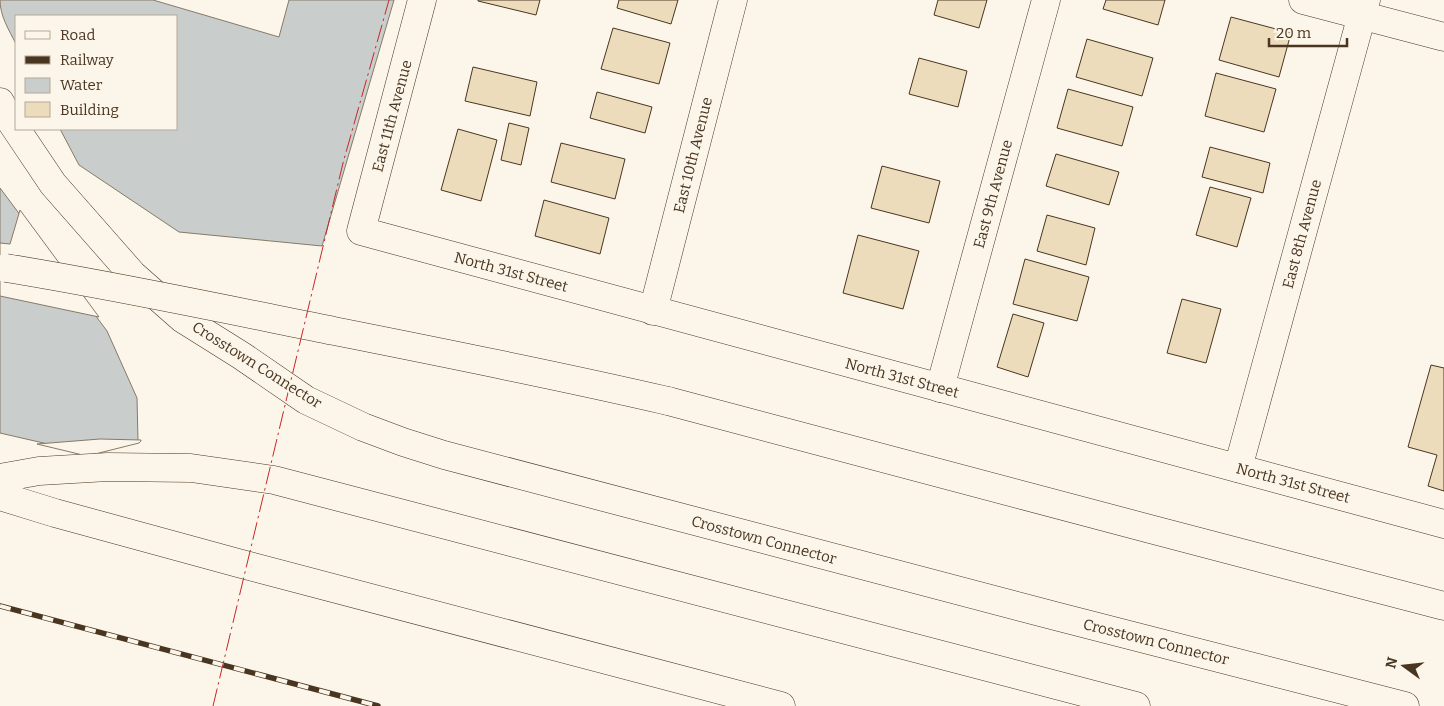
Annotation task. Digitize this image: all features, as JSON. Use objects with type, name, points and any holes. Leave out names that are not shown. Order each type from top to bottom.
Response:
[{"type":"main road","name":"East 11th Avenue","points":[[361,231],[422,0]]},
{"type":"main road","name":"East 10th Avenue","points":[[653,310],[733,0]]},
{"type":"main road","name":"East 9th Avenue","points":[[940,388],[1046,0]]},
{"type":"main road","points":[[1303,0],[1364,8],[1444,37]]},
{"type":"main road","name":"East 8th Avenue","points":[[1238,468],[1364,8]]},
{"type":"main road","name":"Crosstown Connector","points":[[0,102],[15,127]]},
{"type":"main road","name":"Crosstown Connector","points":[[17,130],[53,184],[133,275],[183,319],[242,356],[306,400],[363,427],[444,456],[1068,620],[1405,706]]},
{"type":"main road","name":"North 31st Street","points":[[361,231],[1444,524]]},
{"type":"main road","name":"Crosstown Connector","points":[[0,267],[161,296],[560,376],[668,401],[1444,606]]},
{"type":"main road","points":[[0,478],[39,471],[108,467],[191,468],[274,480],[1136,706]]},
{"type":"main road","points":[[0,496],[238,563],[781,706]]},
{"type":"water","points":[[0,0],[153,0],[279,37],[289,0],[394,0],[322,246],[179,232],[79,165],[61,130],[178,130],[178,15],[15,15],[15,42],[0,6]]},
{"type":"water","points":[[0,188],[107,331],[137,398],[138,441],[87,453],[0,433]]},
{"type":"pier","points":[[20,210],[99,317],[0,296],[0,243],[10,244]]},
{"type":"pier","points":[[100,439],[141,441],[87,456],[37,444]]},
{"type":"building","points":[[478,0],[540,0],[536,15]]},
{"type":"building","points":[[619,0],[678,0],[671,24],[617,8]]},
{"type":"building","points":[[938,0],[987,0],[979,28],[934,15]]},
{"type":"building","points":[[1106,0],[1165,0],[1158,25],[1103,9]]},
{"type":"building","points":[[1231,17],[1291,33],[1279,77],[1219,60]]},
{"type":"building","points":[[613,28],[670,43],[659,84],[601,69]]},
{"type":"building","points":[[1087,39],[1153,58],[1142,96],[1076,77]]},
{"type":"building","points":[[919,58],[967,71],[958,107],[909,94]]},
{"type":"building","points":[[473,67],[537,82],[530,116],[465,101]]},
{"type":"building","points":[[1216,73],[1276,89],[1264,132],[1205,116]]},
{"type":"building","points":[[1068,89],[1133,107],[1122,146],[1057,128]]},
{"type":"building","points":[[597,92],[652,107],[645,133],[590,118]]},
{"type":"building","points":[[509,123],[529,128],[521,165],[501,160]]},
{"type":"building","points":[[458,129],[497,140],[481,201],[441,190]]},
{"type":"building","points":[[561,143],[625,159],[615,199],[551,182]]},
{"type":"building","points":[[1210,147],[1270,163],[1263,193],[1202,177]]},
{"type":"building","points":[[1056,154],[1119,172],[1109,205],[1046,186]]},
{"type":"building","points":[[882,166],[940,181],[929,223],[871,208]]},
{"type":"building","points":[[1210,187],[1251,198],[1237,247],[1196,235]]},
{"type":"building","points":[[544,200],[609,218],[600,254],[535,236]]},
{"type":"building","points":[[1047,215],[1095,228],[1086,265],[1037,251]]},
{"type":"building","points":[[858,235],[919,251],[903,309],[843,293]]},
{"type":"building","points":[[1025,259],[1089,277],[1077,321],[1013,304]]},
{"type":"building","points":[[1182,299],[1221,309],[1206,363],[1167,353]]},
{"type":"building","points":[[1013,314],[1044,323],[1028,377],[997,367]]},
{"type":"building","points":[[1431,365],[1444,368],[1444,491],[1428,486],[1437,455],[1408,447]]},
{"type":"railway","points":[[0,606],[378,706]]},
{"type":"power","points":[[213,706],[343,163],[389,0]]}]
